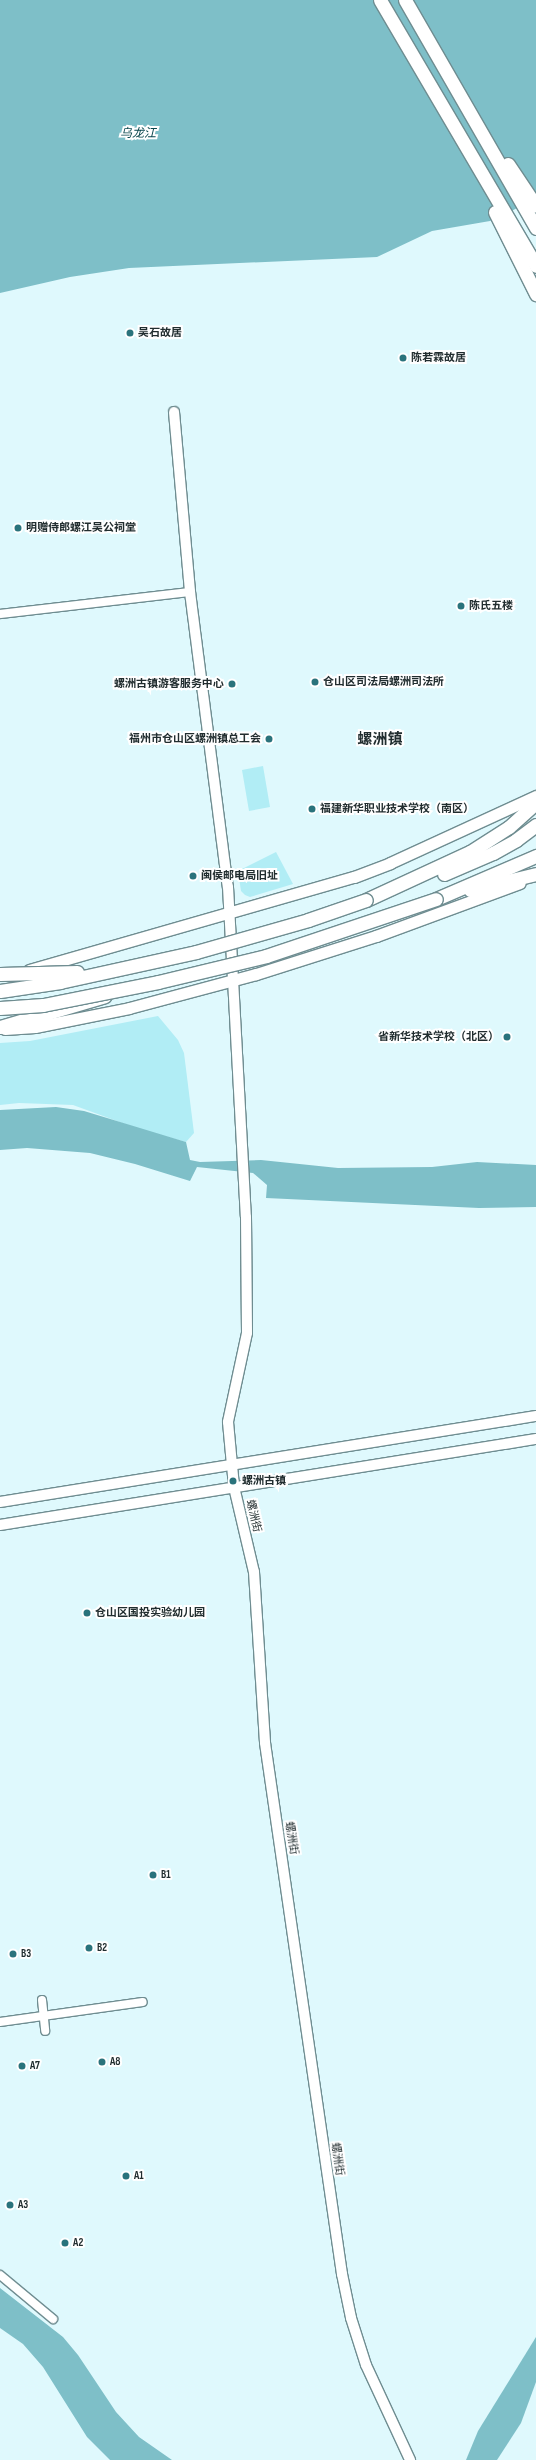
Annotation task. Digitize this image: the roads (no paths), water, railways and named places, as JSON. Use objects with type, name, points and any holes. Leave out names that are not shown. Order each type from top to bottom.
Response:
[{"type":"highway","points":[[380,0],[536,266]]},
{"type":"highway","points":[[405,0],[536,228]]},
{"type":"highway","points":[[448,74],[536,206]]},
{"type":"highway","points":[[433,92],[536,294]]},
{"type":"highway","points":[[366,900],[470,852],[509,827],[536,804]]},
{"type":"highway","points":[[0,991],[109,971],[196,952],[308,920],[474,862],[516,840],[536,825]]},
{"type":"highway","points":[[436,899],[536,856]]},
{"type":"highway","points":[[0,1008],[43,1005],[118,990],[266,956],[436,899],[536,874]]},
{"type":"highway","points":[[0,975],[109,971]]},
{"type":"highway","points":[[0,1028],[89,1002],[118,990]]},
{"type":"main road","points":[[0,975],[30,970],[230,914],[377,869],[536,796]]},
{"type":"main road","points":[[0,1028],[35,1027],[129,1008],[232,981],[376,936],[536,877]]},
{"type":"street","name":"螺洲街","points":[[174,412],[190,592],[217,790],[230,914],[232,981],[245,1207],[247,1333],[228,1422],[234,1487],[254,1572],[265,1743],[339,2261],[357,2342],[386,2411],[410,2460]]},
{"type":"street","points":[[0,614],[190,592]]},
{"type":"street","points":[[0,1502],[536,1416]]},
{"type":"street","points":[[0,1525],[536,1439]]},
{"type":"street","points":[[42,2000],[45,2031]]},
{"type":"street","points":[[0,2022],[143,2002]]},
{"type":"street","points":[[0,2275],[54,2319]]},
{"type":"water","name":"乌龙江","points":[[0,0],[536,0],[536,199],[490,221],[432,231],[377,257],[129,268],[70,277],[0,293]]},
{"type":"water","points":[[56,1107],[84,1111],[186,1142],[190,1160],[200,1162],[261,1160],[338,1168],[432,1167],[477,1162],[536,1165],[536,1207],[479,1208],[266,1198],[267,1185],[253,1173],[197,1167],[190,1181],[135,1164],[90,1153],[27,1148],[0,1150],[0,1110]]},
{"type":"water","points":[[0,2288],[63,2337],[78,2355],[116,2412],[139,2437],[172,2460],[110,2460],[87,2437],[43,2367],[23,2344],[0,2328]]},
{"type":"water","points":[[536,2337],[536,2382],[521,2423],[497,2460],[466,2460],[478,2431]]},
{"type":"place","name":"吴石故居","points":[[130,333]]},
{"type":"place","name":"陈若霖故居","points":[[403,358]]},
{"type":"place","name":"明赠侍郎螺江吴公祠堂","points":[[18,528]]},
{"type":"place","name":"陈氏五楼","points":[[461,606]]},
{"type":"place","name":"仓山区司法局螺洲司法所","points":[[315,682]]},
{"type":"place","name":"螺洲古镇游客服务中心","points":[[232,684]]},
{"type":"place","name":"福州市仓山区螺洲镇总工会","points":[[269,739]]},
{"type":"place","name":"福建新华职业技术学校（南区）","points":[[312,809]]},
{"type":"place","name":"闽侯邮电局旧址","points":[[193,876]]},
{"type":"place","name":"省新华技术学校（北区）","points":[[507,1037]]},
{"type":"place","name":"螺洲古镇","points":[[233,1481]]},
{"type":"place","name":"仓山区国投实验幼儿园","points":[[87,1613]]},
{"type":"place","name":"B1","points":[[153,1875]]},
{"type":"place","name":"B2","points":[[89,1948]]},
{"type":"place","name":"B3","points":[[13,1954]]},
{"type":"place","name":"A8","points":[[102,2062]]},
{"type":"place","name":"A7","points":[[22,2066]]},
{"type":"place","name":"A1","points":[[126,2176]]},
{"type":"place","name":"A3","points":[[10,2205]]},
{"type":"place","name":"A2","points":[[65,2243]]},
{"type":"district","name":"螺洲镇","points":[[380,740]]}]
